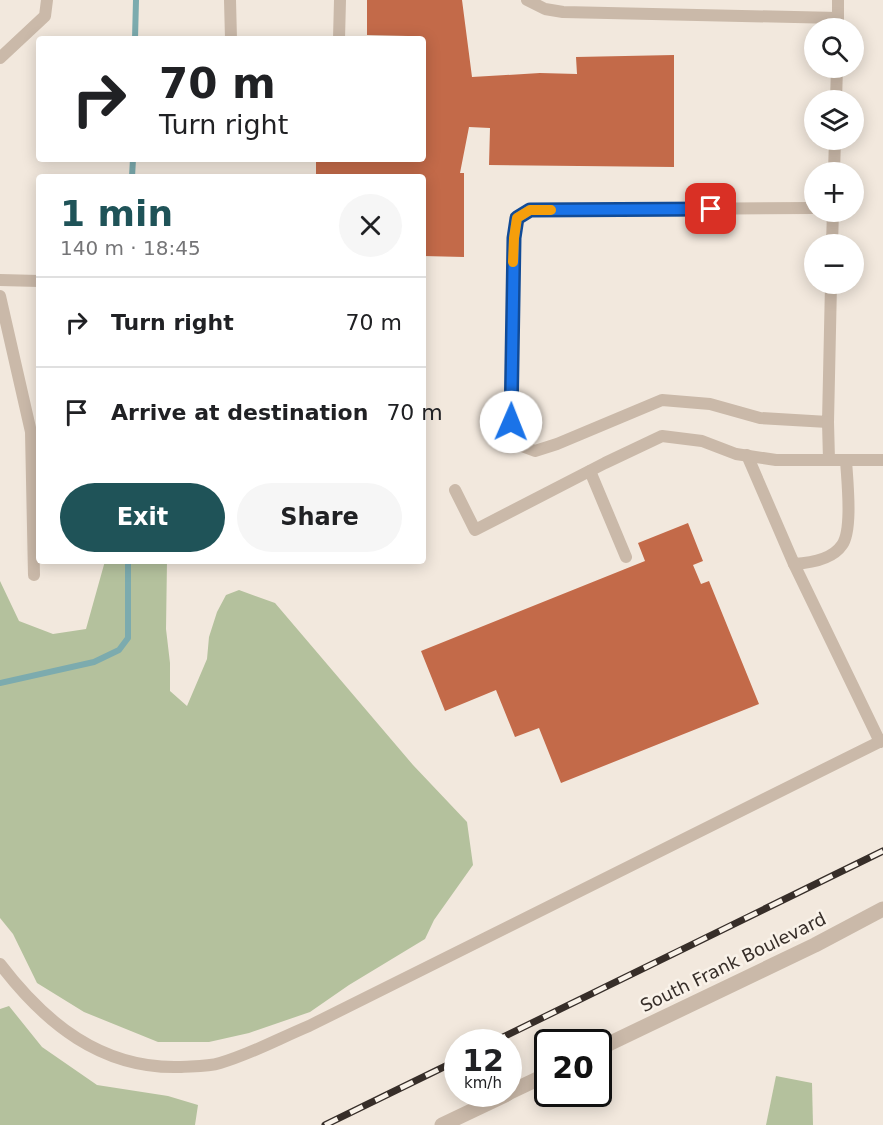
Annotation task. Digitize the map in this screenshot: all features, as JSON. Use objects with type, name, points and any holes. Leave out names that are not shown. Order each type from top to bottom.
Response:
[{"type":"street","name":"South Frank Boulevard","points":[[612,1042],[815,945],[883,909]]},
{"type":"street","points":[[442,1125],[479,1107]]},
{"type":"lane","points":[[0,58],[45,16],[47,0]]},
{"type":"lane","points":[[230,0],[231,36]]},
{"type":"lane","points":[[339,36],[340,0]]},
{"type":"lane","points":[[527,0],[545,9],[563,12],[804,22]]},
{"type":"lane","points":[[838,0],[838,18]]},
{"type":"lane","points":[[804,208],[530,210],[517,218],[514,238],[511,422],[519,445],[535,451],[563,442],[662,400],[710,404],[760,418],[828,422]]},
{"type":"lane","points":[[0,280],[36,280]]},
{"type":"lane","points":[[829,460],[831,294]]},
{"type":"lane","points":[[0,296],[31,432],[34,575]]},
{"type":"lane","points":[[455,490],[475,530],[662,436],[702,441],[736,454],[776,460],[883,460]]},
{"type":"lane","points":[[0,964],[15,984],[41,1010],[80,1042],[117,1058],[153,1066],[218,1064],[309,1026],[881,741],[794,564],[747,456]]},
{"type":"lane","points":[[794,564],[827,558],[842,545],[848,522],[846,460]]},
{"type":"lane","points":[[590,471],[626,557]]},
{"type":"green space","points":[[104,564],[167,564],[166,629],[170,663],[170,691],[187,706],[207,659],[209,637],[217,612],[226,595],[239,590],[275,603],[413,765],[467,822],[473,865],[434,920],[425,939],[349,985],[310,1012],[249,1033],[209,1042],[158,1042],[84,1012],[37,983],[13,934],[0,918],[0,581],[19,621],[53,634],[86,629]]},
{"type":"green space","points":[[9,1006],[42,1047],[97,1085],[168,1096],[198,1105],[195,1125],[0,1125],[0,1009]]},
{"type":"green space","points":[[776,1076],[812,1083],[813,1125],[766,1125]]},
{"type":"building","points":[[367,0],[462,0],[472,77],[540,73],[577,74],[576,57],[674,55],[674,167],[489,165],[490,128],[469,127],[460,173],[464,173],[464,257],[426,256],[426,174],[316,174],[316,162],[426,162],[426,36],[367,35]]},
{"type":"building","points":[[688,523],[703,561],[693,565],[701,584],[709,581],[759,704],[561,783],[539,728],[515,737],[496,690],[445,711],[421,651],[645,561],[638,543]]},
{"type":"waterway","points":[[135,36],[136,0]]},
{"type":"waterway","points":[[132,174],[133,162]]},
{"type":"waterway","points":[[0,683],[94,662],[119,650],[128,638],[128,564]]},
{"type":"railway","points":[[520,1029],[883,851]]},
{"type":"railway","points":[[325,1125],[444,1067]]},
{"type":"slow traffic","points":[[513,262],[517,218],[530,210],[551,210]]},
{"type":"route","points":[[511,422],[514,238],[517,218],[530,210],[711,209]]}]
